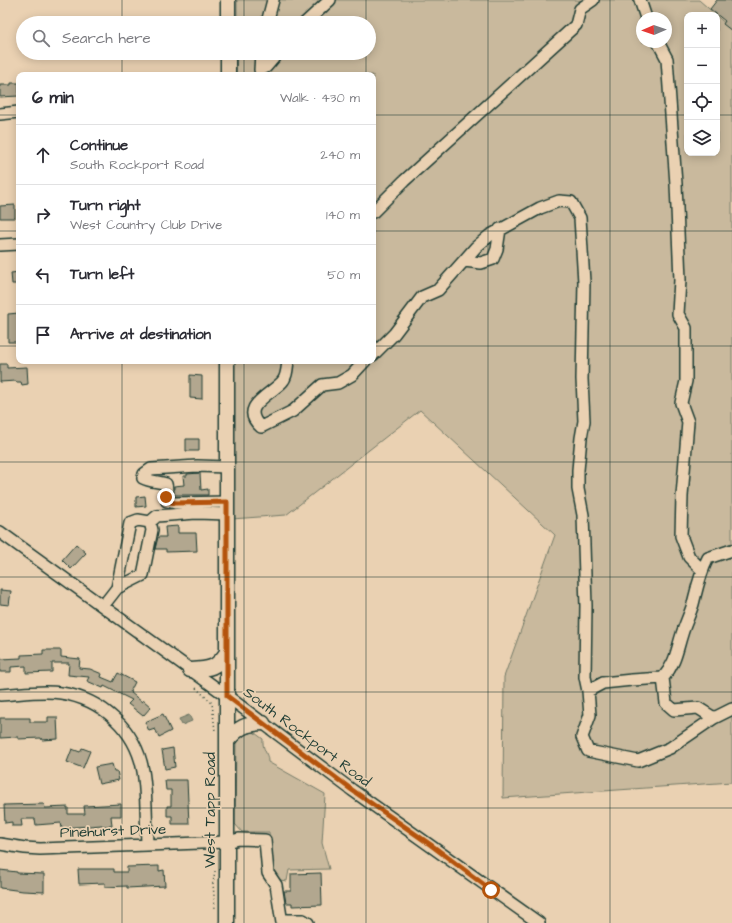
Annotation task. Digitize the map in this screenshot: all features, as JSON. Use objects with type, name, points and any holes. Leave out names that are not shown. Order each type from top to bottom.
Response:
[{"type":"main road","points":[[228,0],[228,16]]},
{"type":"main road","points":[[228,60],[228,72]]},
{"type":"main road","name":"West Tapp Road","points":[[227,364],[227,923]]},
{"type":"main road","points":[[190,670],[212,668],[221,661],[227,652]]},
{"type":"main road","points":[[227,741],[240,728],[249,724],[263,723]]},
{"type":"street","points":[[269,16],[273,0]]},
{"type":"street","points":[[313,16],[330,0]]},
{"type":"street","points":[[376,209],[404,181],[576,25],[580,9],[592,0]]},
{"type":"street","points":[[640,0],[644,12]]},
{"type":"street","points":[[661,48],[667,59],[676,184],[680,280],[678,314],[686,328],[686,381],[682,403],[688,422],[682,496],[681,536],[689,557],[702,570]]},
{"type":"street","points":[[261,60],[260,70],[266,68],[272,60]]},
{"type":"street","points":[[0,114],[16,112]]},
{"type":"street","points":[[376,351],[394,334],[422,297],[438,290],[476,247],[489,236],[540,208],[559,201],[571,202],[580,218],[584,282],[582,379],[584,421],[581,438],[578,489],[583,514],[586,606],[584,677],[588,691],[590,715],[582,737],[588,751],[638,761],[670,748],[714,718],[732,709]]},
{"type":"street","points":[[464,261],[481,263],[494,259],[498,249],[500,229]]},
{"type":"street","points":[[0,245],[16,244]]},
{"type":"street","points":[[288,364],[283,381],[258,401],[253,411],[255,422],[261,427],[293,411],[322,385],[338,383],[352,375],[362,364]]},
{"type":"street","points":[[227,467],[197,466],[150,469],[144,474],[143,478],[149,481],[166,484],[168,488],[166,497],[167,501],[227,508]]},
{"type":"street","points":[[150,522],[157,516],[196,513],[227,508]]},
{"type":"street","points":[[117,588],[130,523],[138,520],[150,522]]},
{"type":"street","points":[[103,606],[117,588],[143,575],[152,530],[150,522]]},
{"type":"street","name":"South Rockport Road","points":[[0,532],[227,696],[352,790],[538,923]]},
{"type":"street","points":[[714,718],[698,708],[674,710],[666,703],[663,678],[671,668],[677,656],[682,634],[702,570],[708,558],[732,550]]},
{"type":"street","points":[[588,691],[603,683],[663,678]]},
{"type":"street","points":[[0,695],[60,692],[74,695],[111,714],[136,747],[142,766],[147,845]]},
{"type":"street","name":"Pinehurst Drive","points":[[0,844],[40,849],[227,842],[239,839],[265,840],[268,873],[276,885],[282,922]]},
{"type":"street","points":[[282,922],[303,920],[308,923]]},
{"type":"path","points":[[196,688],[212,703],[214,709]]},
{"type":"shaded area","points":[[237,0],[699,0],[713,12],[684,12],[684,156],[720,156],[720,19],[732,30],[732,782],[503,798],[504,677],[555,535],[420,410],[286,515],[232,519],[234,364],[376,364],[376,72],[236,72],[237,60],[376,60],[376,16],[237,16]]},
{"type":"shaded area","points":[[189,715],[192,721],[182,725],[179,719]]},
{"type":"shaded area","points":[[251,730],[263,739],[263,746],[268,762],[325,794],[322,843],[329,869],[289,870],[287,881],[280,880],[274,872],[270,855],[269,832],[242,832],[235,824],[236,743],[239,735]]},
{"type":"building","points":[[717,0],[732,0],[732,31],[723,24],[725,21],[720,17],[720,12],[714,12],[710,9]]},
{"type":"building","points":[[11,83],[16,83],[16,96],[0,97],[0,85],[11,85]]},
{"type":"building","points":[[15,205],[15,218],[0,218],[0,206]]},
{"type":"building","points":[[16,272],[16,284],[12,284],[11,273]]},
{"type":"building","points":[[16,313],[16,342],[8,342],[8,314]]},
{"type":"building","points":[[0,364],[7,364],[7,368],[27,367],[28,384],[22,385],[21,382],[16,381],[0,382]]},
{"type":"building","points":[[190,375],[202,376],[202,399],[190,398]]},
{"type":"building","points":[[186,439],[199,439],[199,451],[186,451]]},
{"type":"building","points":[[200,473],[201,490],[208,489],[208,495],[174,495],[174,486],[184,485],[183,476],[187,476],[187,474]]},
{"type":"building","points":[[145,496],[146,506],[136,507],[136,497]]},
{"type":"building","points":[[178,526],[178,533],[196,533],[197,551],[166,552],[166,549],[155,549],[158,537],[166,537],[165,527]]},
{"type":"building","points":[[76,544],[86,553],[71,569],[62,560]]},
{"type":"building","points":[[0,590],[11,591],[9,605],[0,604]]},
{"type":"building","points":[[43,650],[61,650],[61,657],[80,659],[79,668],[90,669],[102,674],[101,677],[113,682],[118,673],[135,682],[130,692],[151,707],[143,716],[128,704],[132,700],[104,686],[103,688],[87,681],[89,677],[68,675],[69,663],[52,663],[52,672],[26,673],[26,666],[11,667],[11,672],[0,672],[0,659],[21,658],[21,655],[43,654]]},
{"type":"building","points":[[163,714],[171,731],[159,737],[155,729],[149,731],[145,722]]},
{"type":"building","points":[[48,717],[57,717],[58,739],[18,739],[18,737],[0,738],[0,718],[30,718],[30,722],[48,722]]},
{"type":"building","points":[[82,748],[90,751],[83,768],[67,762],[72,749],[80,752]]},
{"type":"building","points":[[173,748],[175,767],[165,769],[162,750]]},
{"type":"building","points":[[112,764],[114,771],[117,771],[119,780],[99,784],[95,767]]},
{"type":"building","points":[[165,780],[187,780],[189,824],[172,824],[172,816],[167,816],[167,806],[171,806],[171,790],[166,790]]},
{"type":"building","points":[[44,804],[45,808],[68,807],[68,814],[85,814],[84,806],[121,804],[121,816],[111,816],[112,826],[102,825],[62,828],[61,823],[36,825],[35,819],[21,819],[22,826],[12,826],[12,822],[5,823],[4,805]]},
{"type":"building","points":[[159,866],[159,871],[164,870],[165,886],[127,888],[127,886],[105,887],[105,883],[79,884],[78,869],[114,869],[114,872],[127,872],[127,867]]},
{"type":"building","points":[[0,870],[17,873],[44,874],[44,892],[0,888]]},
{"type":"building","points":[[321,873],[322,905],[292,906],[292,903],[286,903],[284,891],[291,891],[291,874]]},
{"type":"route","points":[[166,497],[167,501],[175,503],[227,502],[227,696],[352,790],[431,845],[491,890]]}]
